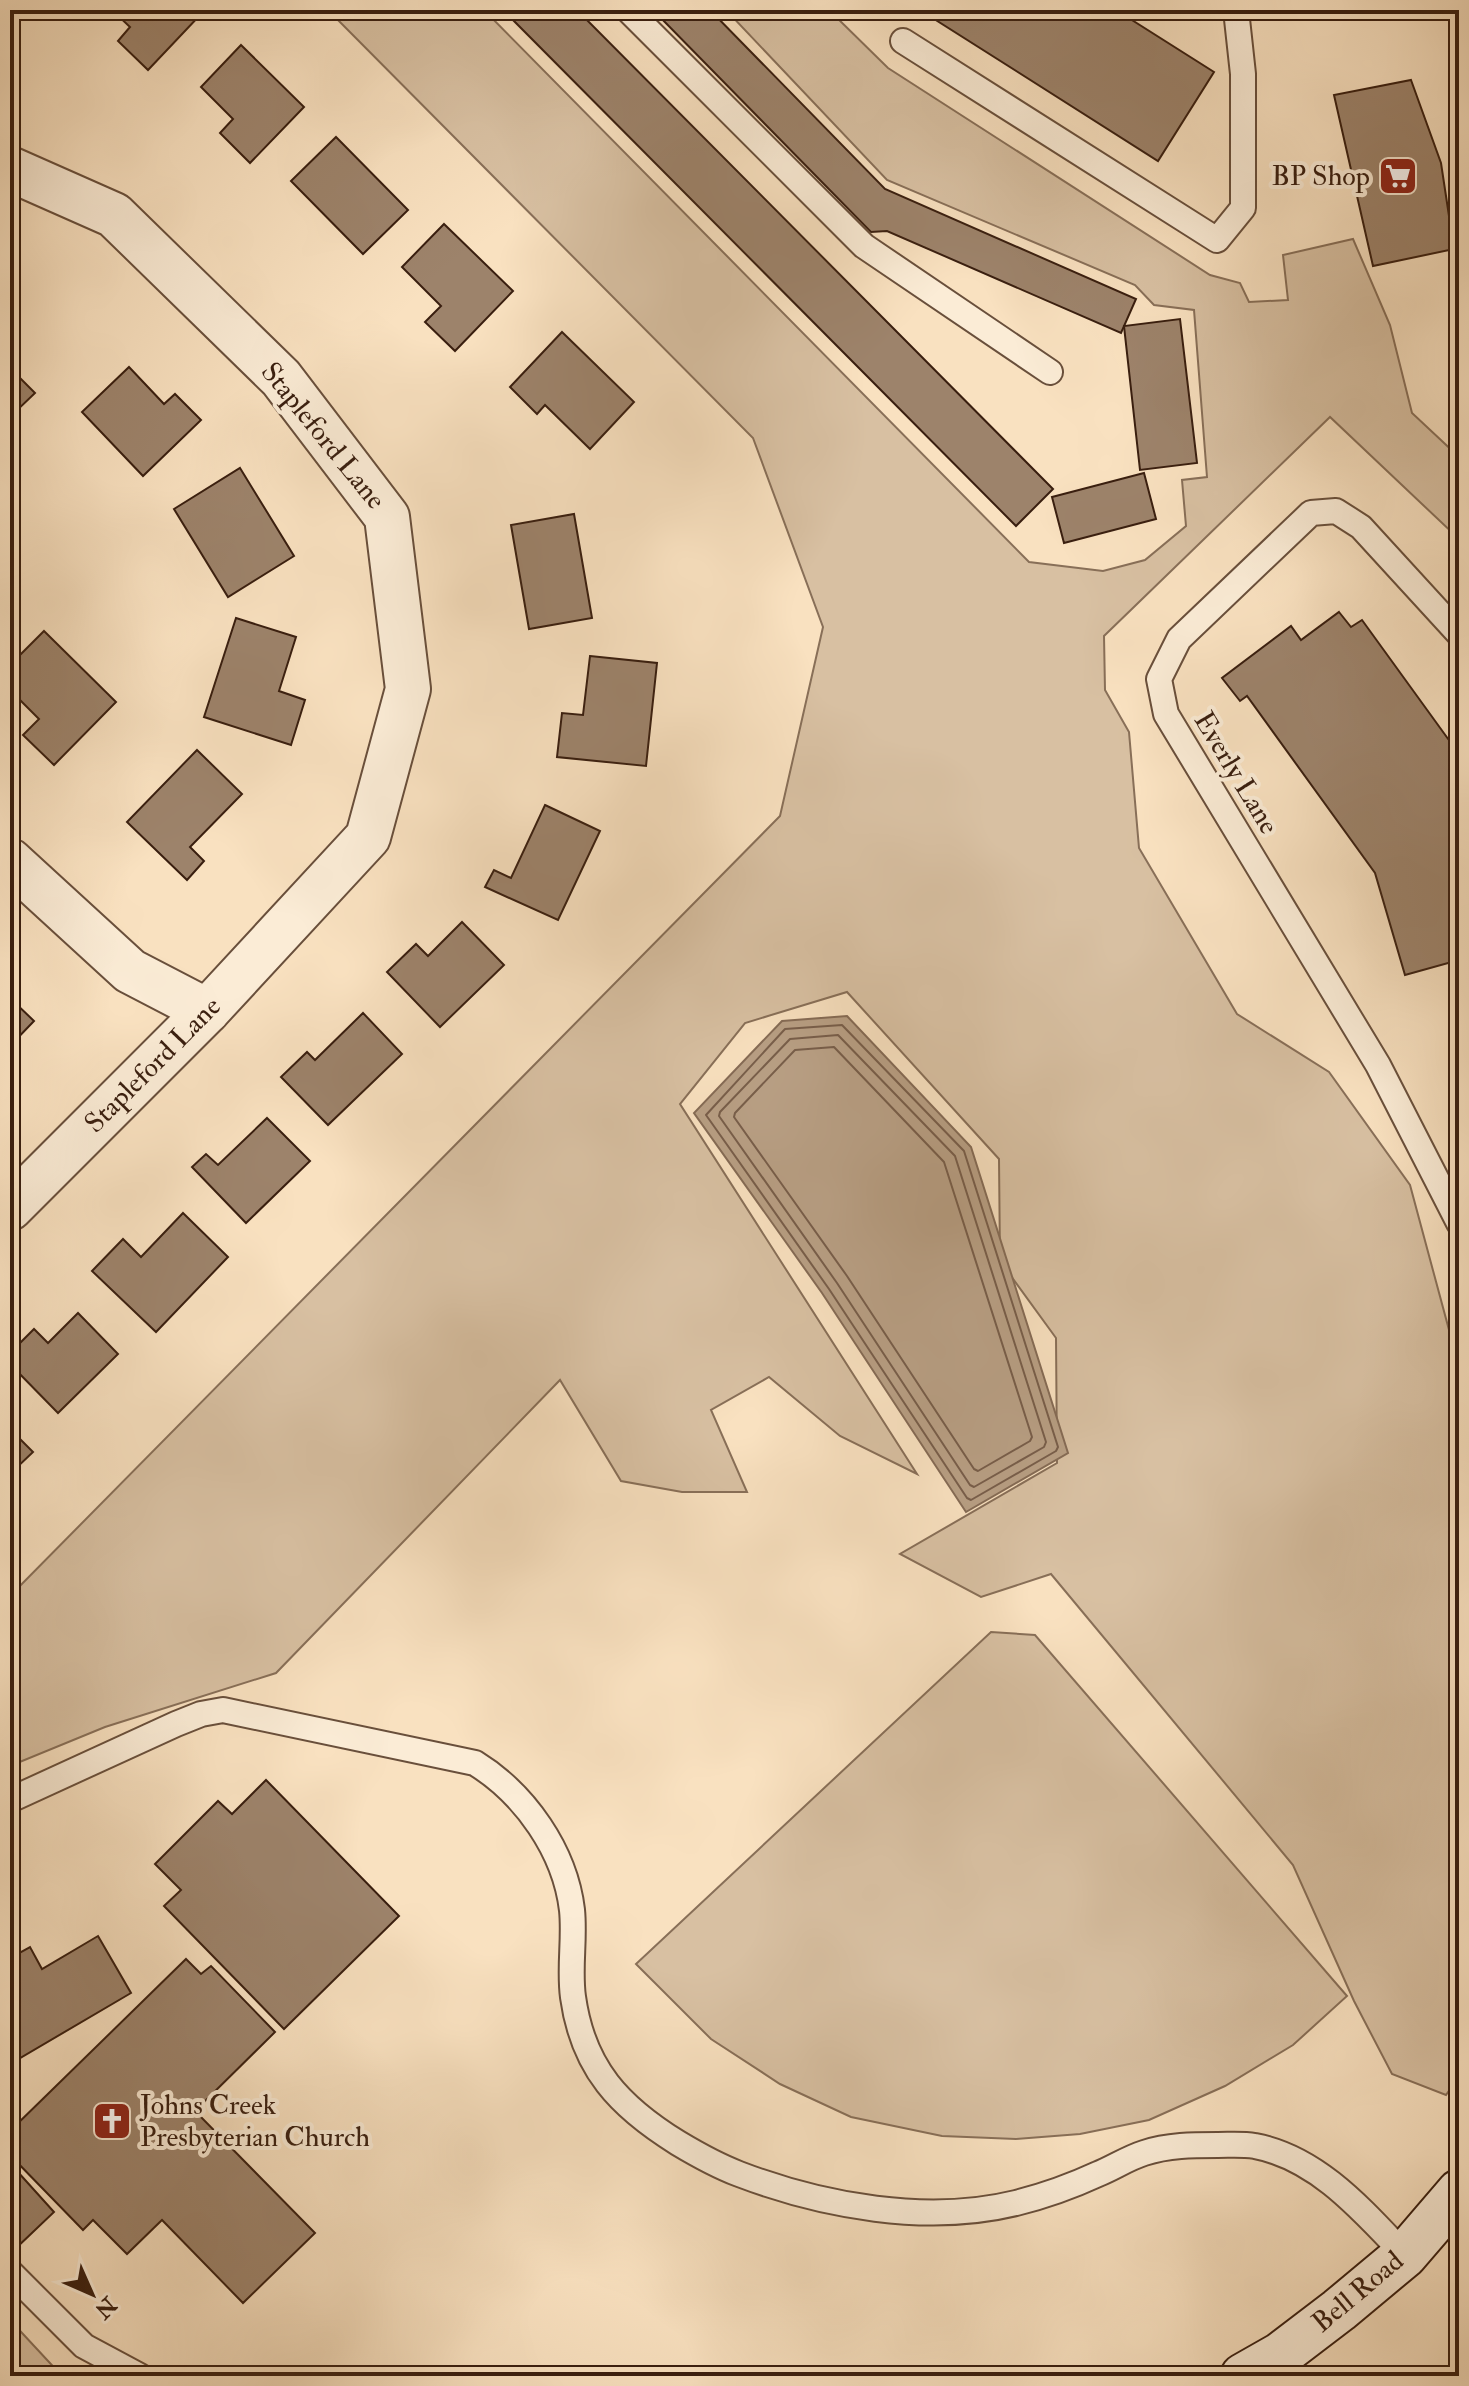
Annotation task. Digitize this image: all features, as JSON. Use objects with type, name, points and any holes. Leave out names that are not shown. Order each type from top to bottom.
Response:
[{"type":"street","name":"Stapleford Lane","points":[[10,169],[114,215],[281,378],[387,517],[408,689],[368,837],[207,1011],[10,1208]]},
{"type":"street","points":[[10,861],[130,971],[207,1011]]},
{"type":"street","name":"Bell Road","points":[[1243,2376],[1291,2346],[1405,2255],[1459,2192]]},
{"type":"lane","points":[[628,10],[864,246],[1050,372]]},
{"type":"lane","points":[[903,41],[1217,240],[1243,208],[1243,74],[1236,10]]},
{"type":"lane","name":"Everly Lane","points":[[1459,634],[1361,527],[1336,511],[1311,513],[1179,639],[1159,679],[1166,714],[1378,1065],[1459,1223]]},
{"type":"lane","points":[[10,1800],[176,1724],[201,1714],[223,1710],[475,1763],[508,1787],[557,1857],[567,1884],[572,1911],[573,1997],[585,2045],[595,2066],[627,2108],[690,2150],[736,2173],[814,2197],[883,2210],[950,2211],[1013,2203],[1043,2195],[1096,2176],[1143,2153],[1182,2146],[1240,2144],[1259,2147],[1304,2166],[1347,2195],[1405,2255]]},
{"type":"lane","points":[[10,2272],[84,2346],[140,2376]]},
{"type":"shaded area","points":[[328,10],[484,10],[1029,562],[1103,571],[1145,560],[1186,526],[1182,480],[1207,477],[1194,310],[1154,305],[1135,285],[887,180],[726,10],[829,10],[888,68],[1210,275],[1240,283],[1249,302],[1288,300],[1283,255],[1353,239],[1390,325],[1412,413],[1459,457],[1459,539],[1330,417],[1104,636],[1105,690],[1129,732],[1139,848],[1237,1014],[1329,1072],[1410,1185],[1459,1367],[1459,2076],[1446,2095],[1392,2074],[1354,2001],[1293,1865],[1051,1574],[981,1597],[900,1554],[1057,1463],[1056,1338],[1000,1261],[999,1159],[847,992],[745,1023],[680,1104],[917,1474],[840,1436],[769,1377],[711,1410],[747,1492],[682,1492],[621,1481],[560,1380],[276,1673],[105,1727],[10,1766],[10,1596],[780,816],[823,627],[753,438]]},
{"type":"shaded area","points":[[991,1632],[1035,1635],[1347,1996],[1293,2045],[1225,2086],[1149,2120],[1080,2134],[1016,2139],[942,2136],[851,2117],[780,2084],[711,2039],[636,1964]]},
{"type":"shaded area","points":[[10,2320],[62,2376],[10,2376]]},
{"type":"water","points":[[847,1016],[971,1147],[1068,1453],[966,1512],[822,1293],[694,1113],[782,1021]]},
{"type":"building","points":[[112,10],[199,10],[202,13],[148,70],[118,41],[130,27]]},
{"type":"building","points":[[503,10],[577,10],[1053,489],[1016,526]]},
{"type":"building","points":[[653,10],[710,10],[885,189],[1136,299],[1121,333],[887,231],[871,232]]},
{"type":"building","points":[[920,10],[1116,10],[1214,72],[1158,161]]},
{"type":"building","points":[[241,45],[304,107],[250,163],[220,133],[233,119],[201,87]]},
{"type":"building","name":"BP Shop","points":[[1411,80],[1441,163],[1454,249],[1373,266],[1334,95]]},
{"type":"building","points":[[336,137],[408,210],[363,254],[291,181]]},
{"type":"building","points":[[444,224],[513,291],[455,351],[425,322],[441,306],[402,267]]},
{"type":"building","points":[[1180,319],[1197,463],[1140,470],[1124,326]]},
{"type":"building","points":[[562,332],[634,402],[590,449],[545,405],[537,414],[510,387]]},
{"type":"building","points":[[129,367],[164,404],[175,394],[201,420],[143,476],[82,412]]},
{"type":"building","points":[[10,368],[35,393],[10,417]]},
{"type":"building","points":[[240,468],[294,556],[228,597],[174,509]]},
{"type":"building","points":[[1144,473],[1156,519],[1064,543],[1052,497]]},
{"type":"building","points":[[574,514],[592,618],[529,629],[511,525]]},
{"type":"building","points":[[1339,612],[1351,627],[1362,620],[1459,754],[1459,960],[1405,975],[1375,873],[1247,696],[1240,701],[1222,678],[1291,626],[1301,640]]},
{"type":"building","points":[[236,618],[296,637],[279,691],[305,700],[291,745],[204,717]]},
{"type":"building","points":[[44,631],[116,702],[54,765],[23,735],[39,719],[10,690],[10,665]]},
{"type":"building","points":[[590,656],[657,663],[646,766],[557,757],[562,713],[583,715]]},
{"type":"building","points":[[197,750],[242,794],[190,847],[204,861],[187,880],[127,822]]},
{"type":"building","points":[[545,805],[600,831],[558,920],[485,887],[494,870],[511,878]]},
{"type":"building","points":[[462,922],[504,965],[440,1027],[387,972],[416,944],[428,956]]},
{"type":"building","points":[[10,998],[34,1021],[10,1046]]},
{"type":"building","points":[[363,1013],[402,1054],[328,1125],[281,1077],[307,1052],[315,1060]]},
{"type":"building","points":[[267,1118],[310,1161],[246,1223],[192,1167],[206,1154],[218,1165]]},
{"type":"building","points":[[183,1213],[228,1257],[156,1332],[92,1271],[123,1239],[141,1257]]},
{"type":"building","points":[[78,1313],[118,1354],[58,1413],[10,1364],[10,1353],[34,1329],[48,1343]]},
{"type":"building","points":[[10,1429],[33,1452],[10,1474]]},
{"type":"building","points":[[266,1780],[399,1916],[284,2029],[164,1906],[181,1890],[155,1864],[218,1801],[232,1814]]},
{"type":"building","points":[[98,1936],[131,1993],[10,2064],[10,1958],[30,1947],[42,1969]]},
{"type":"building","name":"Johns Creek Presbyterian Church","points":[[186,1959],[201,1974],[211,1966],[275,2032],[195,2111],[315,2233],[243,2303],[162,2220],[127,2254],[93,2220],[83,2230],[10,2155],[10,2131]]},
{"type":"building","points":[[17,2171],[54,2212],[14,2250],[10,2246],[10,2177]]},
{"type":"place","name":"BP Shop","points":[[1398,176]]},
{"type":"place","name":"Johns Creek Presbyterian Church","points":[[112,2121]]}]
